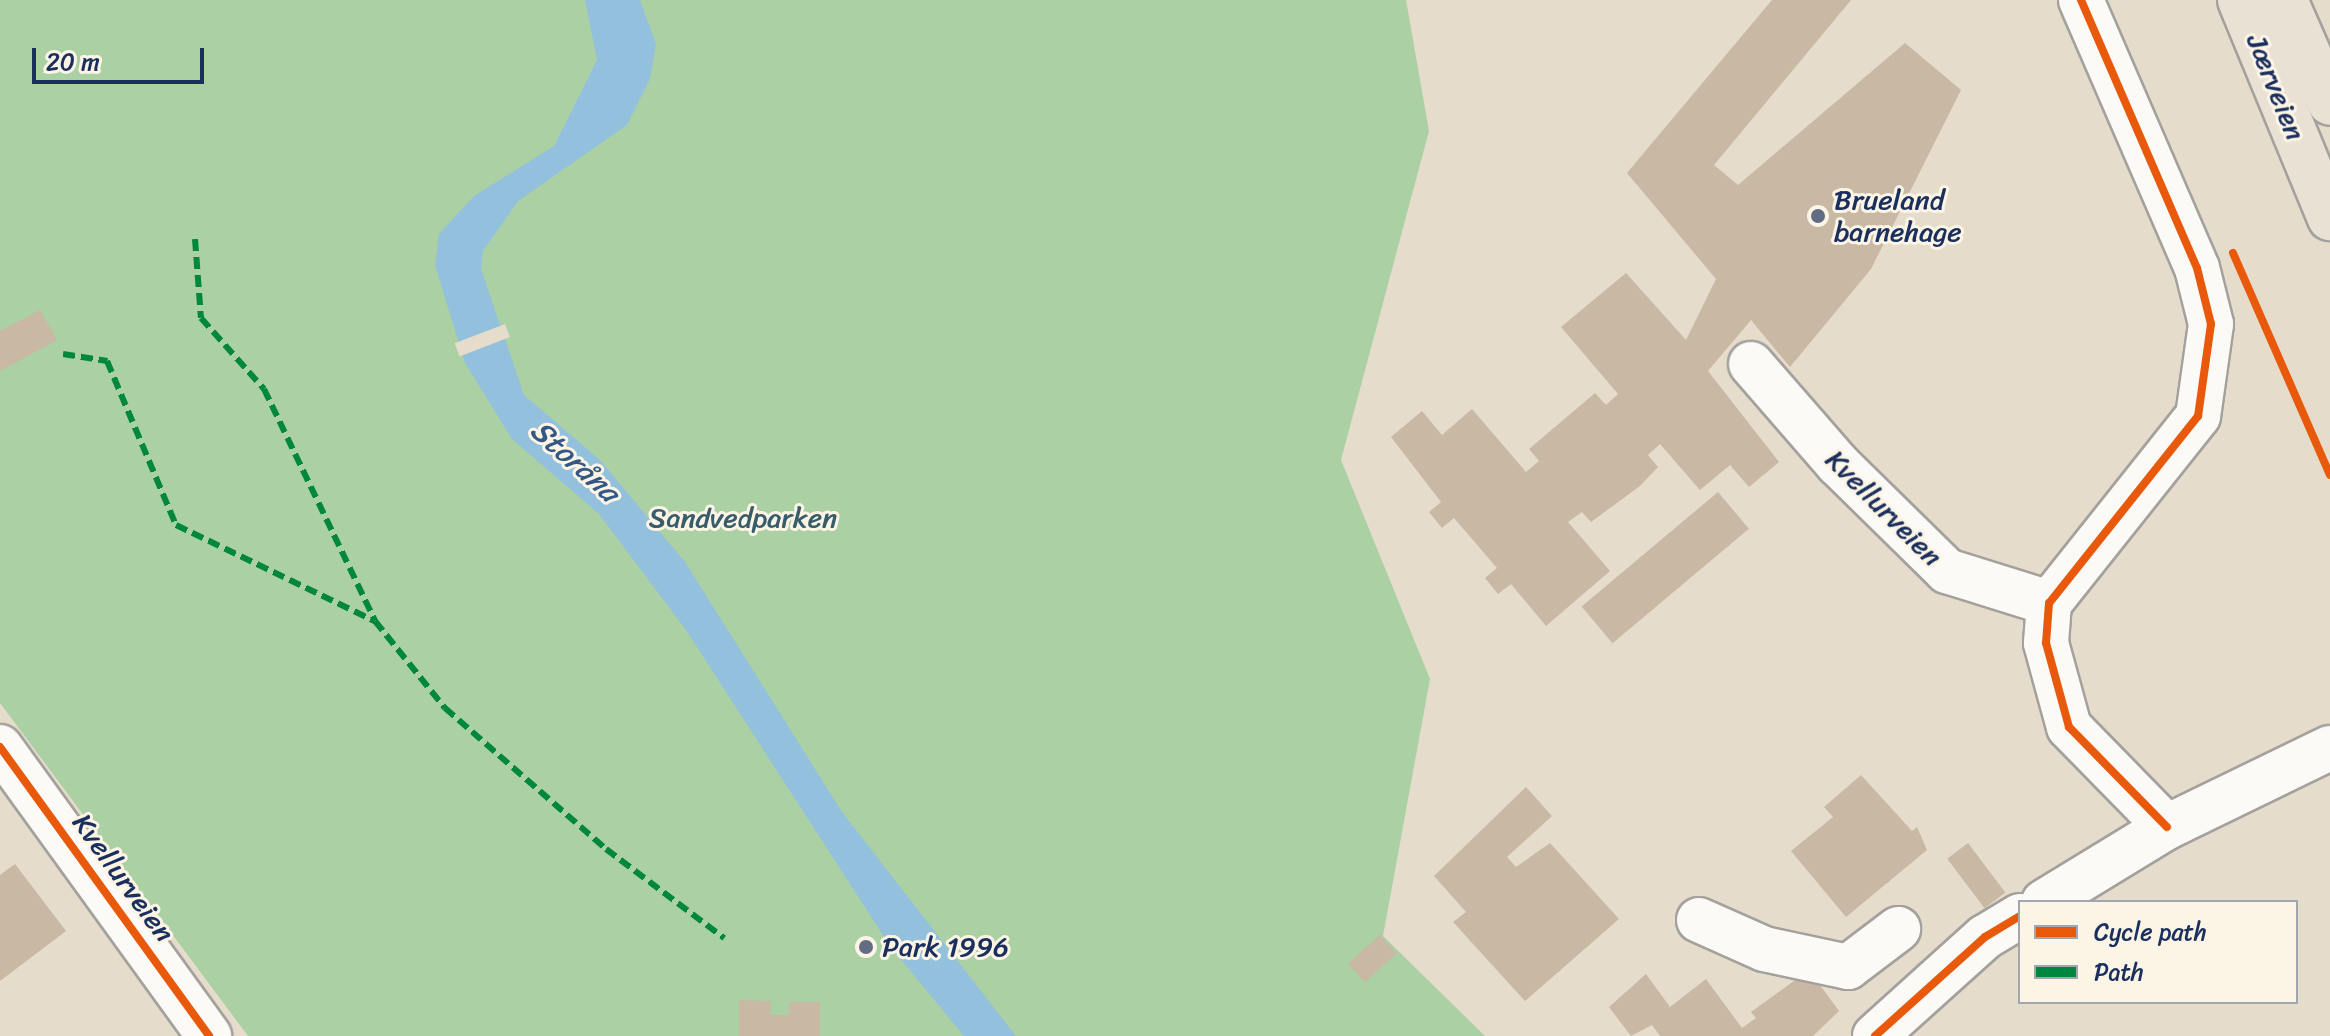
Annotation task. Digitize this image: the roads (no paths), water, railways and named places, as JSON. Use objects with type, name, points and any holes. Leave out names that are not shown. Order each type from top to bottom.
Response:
[{"type":"main road","name":"Jærveien","points":[[2240,0],[2330,218]]},
{"type":"main road","name":"Jærveien","points":[[2285,0],[2330,103]]},
{"type":"street","points":[[2081,0],[2197,268],[2211,324],[2198,416],[2049,603],[2050,677],[2069,727],[2167,827]]},
{"type":"street","name":"Kvellurveien","points":[[1751,364],[1838,464],[1947,571],[2049,603]]},
{"type":"street","name":"Kvellurveien","points":[[0,747],[209,1036]]},
{"type":"street","points":[[2047,900],[2167,827],[2325,760]]},
{"type":"street","points":[[1875,1036],[1985,937],[2018,917]]},
{"type":"street","points":[[1699,920],[1764,949],[1848,967],[1898,929]]},
{"type":"water","name":"Storåna","points":[[585,0],[640,0],[656,44],[650,79],[627,125],[518,201],[483,251],[481,269],[524,395],[600,460],[685,562],[842,812],[1016,1036],[964,1036],[890,946],[686,630],[599,514],[512,439],[465,363],[435,265],[439,234],[474,196],[554,146],[597,60]]},
{"type":"place","name":"Brueland barnehage","points":[[1818,216]]},
{"type":"place","name":"Park 1996","points":[[866,947]]},
{"type":"park label","name":"Sandvedparken","points":[[743,518]]}]
